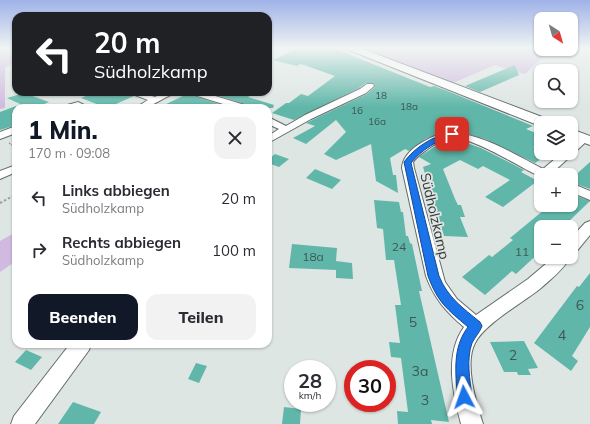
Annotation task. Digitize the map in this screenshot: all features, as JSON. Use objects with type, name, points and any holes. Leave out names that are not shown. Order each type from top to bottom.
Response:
[{"type":"street","points":[[406,68],[534,119]]},
{"type":"street","points":[[272,138],[327,107],[363,91],[370,86]]},
{"type":"street","points":[[142,96],[155,100]]},
{"type":"street","points":[[147,104],[164,96]]},
{"type":"street","points":[[207,96],[232,104]]},
{"type":"street","points":[[272,122],[286,129]]},
{"type":"street","points":[[0,136],[12,131]]},
{"type":"street","name":"Südholzkamp","points":[[476,326],[446,300],[440,291],[434,276],[408,162],[414,153],[443,136],[457,135],[469,138],[534,169]]},
{"type":"street","name":"Südholzkamp","points":[[552,168],[560,160]]},
{"type":"street","points":[[0,175],[12,170]]},
{"type":"street","points":[[578,190],[590,196]]},
{"type":"street","points":[[578,240],[590,226]]},
{"type":"street","points":[[472,424],[464,397],[462,362],[467,338],[476,326],[533,285],[556,264]]},
{"type":"street","points":[[22,424],[79,348]]},
{"type":"path","points":[[370,86],[367,80],[390,68]]},
{"type":"path","points":[[24,102],[28,104]]},
{"type":"path","points":[[0,203],[12,197]]},
{"type":"shaded area","points":[[0,68],[5,68],[5,108],[0,109]]},
{"type":"shaded area","points":[[413,68],[488,68],[453,83]]},
{"type":"shaded area","points":[[504,68],[531,68],[525,74]]},
{"type":"shaded area","points":[[12,234],[12,264],[0,272],[0,241]]},
{"type":"building","points":[[312,68],[382,68],[430,87],[434,86],[450,92],[533,126],[526,129],[534,132],[534,160],[540,160],[535,163],[485,139],[460,132],[447,131],[425,139],[409,151],[405,149],[390,158],[393,175],[396,175],[398,193],[376,181],[371,144],[336,160],[324,154],[346,132],[336,120],[306,144],[293,138],[315,126],[306,123],[367,94],[375,87],[374,83],[366,83],[359,88],[294,120],[272,113],[301,94],[308,96],[335,76]]},
{"type":"building","points":[[508,68],[516,68],[519,75],[480,92],[465,86]]},
{"type":"building","points":[[14,96],[32,96],[49,102],[44,104],[20,104],[7,98]]},
{"type":"building","points":[[86,96],[134,96],[116,104],[97,104],[81,98]]},
{"type":"building","points":[[183,96],[194,96],[219,104],[166,104]]},
{"type":"building","points":[[220,96],[250,96],[248,97],[271,104],[245,104]]},
{"type":"building","points":[[12,108],[12,126],[0,130],[0,112]]},
{"type":"building","points":[[448,140],[458,140],[481,148],[524,170],[521,172],[534,179],[534,184],[503,207],[485,197],[510,180],[483,166],[478,169],[460,160],[443,169],[458,205],[461,205],[465,217],[460,217],[468,237],[444,236],[423,167],[431,164],[419,157],[437,145]]},
{"type":"building","points":[[275,154],[289,159],[279,167],[272,164],[272,157]]},
{"type":"building","points":[[590,162],[590,189],[578,185],[578,173]]},
{"type":"building","points":[[315,169],[341,180],[332,189],[306,178]]},
{"type":"building","points":[[578,197],[590,201],[570,220],[534,220],[534,257],[516,274],[512,271],[485,295],[462,277],[489,255],[492,257],[513,240],[510,238],[542,212],[578,212]]},
{"type":"building","points":[[374,200],[399,202],[401,212],[403,212],[406,236],[408,236],[410,243],[412,244],[422,291],[419,291],[449,422],[431,420],[432,424],[398,424],[397,411],[408,412],[401,358],[391,357],[389,342],[400,343],[395,305],[401,305],[394,260],[386,260],[383,229],[377,228]]},
{"type":"building","points":[[292,244],[337,248],[336,261],[352,263],[353,279],[336,278],[336,270],[289,268]]},
{"type":"building","points":[[590,273],[590,327],[572,356],[578,361],[571,371],[534,343],[577,286],[579,287]]},
{"type":"building","points":[[524,341],[538,368],[528,369],[531,375],[518,375],[517,372],[504,372],[490,342]]},
{"type":"building","points":[[26,350],[42,357],[31,370],[15,362]]},
{"type":"building","points":[[196,363],[207,366],[199,383],[188,379]]},
{"type":"building","points":[[73,402],[101,412],[94,424],[58,424]]},
{"type":"building","points":[[284,407],[284,412],[301,412],[300,424],[282,424]]},
{"type":"route","points":[[452,134],[443,136],[414,153],[408,162],[408,168],[434,276],[440,291],[446,300],[456,310],[476,326],[467,338],[462,362],[464,397]]}]
